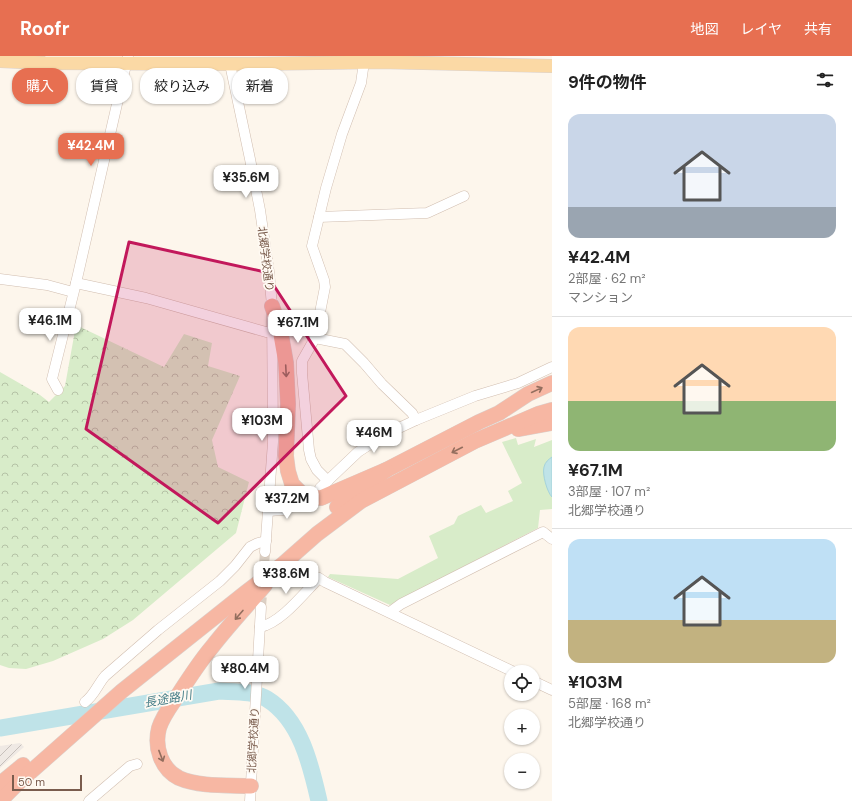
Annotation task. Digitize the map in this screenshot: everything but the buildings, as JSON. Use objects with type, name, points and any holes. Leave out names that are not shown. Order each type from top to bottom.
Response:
[{"type":"highway","points":[[272,306],[280,329],[286,363],[288,404],[286,456],[288,471],[292,484],[307,497],[322,498],[386,470],[499,413],[528,394],[552,383]]},
{"type":"highway","points":[[499,413],[552,401]]},
{"type":"highway","points":[[118,690],[283,564],[317,534],[361,501],[493,433],[538,414],[552,410]]},
{"type":"highway","points":[[493,433],[552,423]]},
{"type":"highway","points":[[0,784],[67,733],[344,502],[386,470]]},
{"type":"highway","points":[[251,794],[188,781],[172,773],[162,761],[159,754],[157,746],[159,728],[169,708],[212,647],[283,564]]},
{"type":"highway","points":[[0,801],[67,733]]},
{"type":"main road","points":[[0,61],[45,63],[127,60],[364,62],[381,59],[552,66]]},
{"type":"street","points":[[58,390],[52,379],[75,287],[127,60]]},
{"type":"street","name":"北郷学校通り","points":[[229,60],[260,210],[269,272],[272,306],[273,442],[265,552]]},
{"type":"street","points":[[364,62],[361,83],[342,134],[326,188],[312,246],[325,287],[314,338],[302,361],[302,373],[309,450],[314,465],[324,484],[358,452],[373,441],[416,420],[475,396],[518,383],[552,367]]},
{"type":"street","points":[[319,217],[427,212],[464,196]]},
{"type":"street","points":[[0,279],[75,287],[146,298],[266,332],[273,332]]},
{"type":"street","points":[[314,338],[345,344],[364,362],[382,384],[412,413],[416,420]]},
{"type":"street","points":[[268,511],[283,510],[298,502]]},
{"type":"street","points":[[390,612],[401,604],[543,532],[552,539]]},
{"type":"street","points":[[85,702],[90,699],[99,682],[105,676],[158,630],[220,581],[235,566],[250,547],[266,541]]},
{"type":"street","points":[[260,627],[268,626],[277,620],[319,578],[324,582],[504,667]]},
{"type":"street","name":"北郷学校通り","points":[[251,794],[261,607]]},
{"type":"street","points":[[540,684],[552,690]]},
{"type":"street","points":[[89,801],[122,772],[130,766],[137,764]]},
{"type":"highlighted area","points":[[129,242],[265,272],[346,396],[218,523],[86,429]]},
{"type":"shaded area","points":[[20,743],[24,747],[0,768],[0,746]]},
{"type":"green space","points":[[76,325],[164,367],[184,334],[212,343],[208,366],[240,376],[212,440],[218,467],[249,482],[236,533],[133,620],[103,639],[53,661],[26,669],[9,668],[0,665],[0,372],[40,395],[49,402],[65,386]]},
{"type":"green space","points":[[516,438],[518,445],[536,439],[534,447],[552,440],[552,509],[540,510],[538,528],[390,605],[328,577],[330,574],[398,579],[438,558],[429,536],[454,524],[458,516],[481,505],[486,513],[513,501],[508,491],[522,483],[502,442]]},
{"type":"water","points":[[552,457],[552,497],[544,478],[544,470],[546,462]]},
{"type":"waterway","name":"長途路川","points":[[0,728],[219,691],[244,692],[262,696],[279,708],[296,731],[308,759],[319,801]]},
{"type":"tunnel","points":[[261,607],[265,552]]}]
